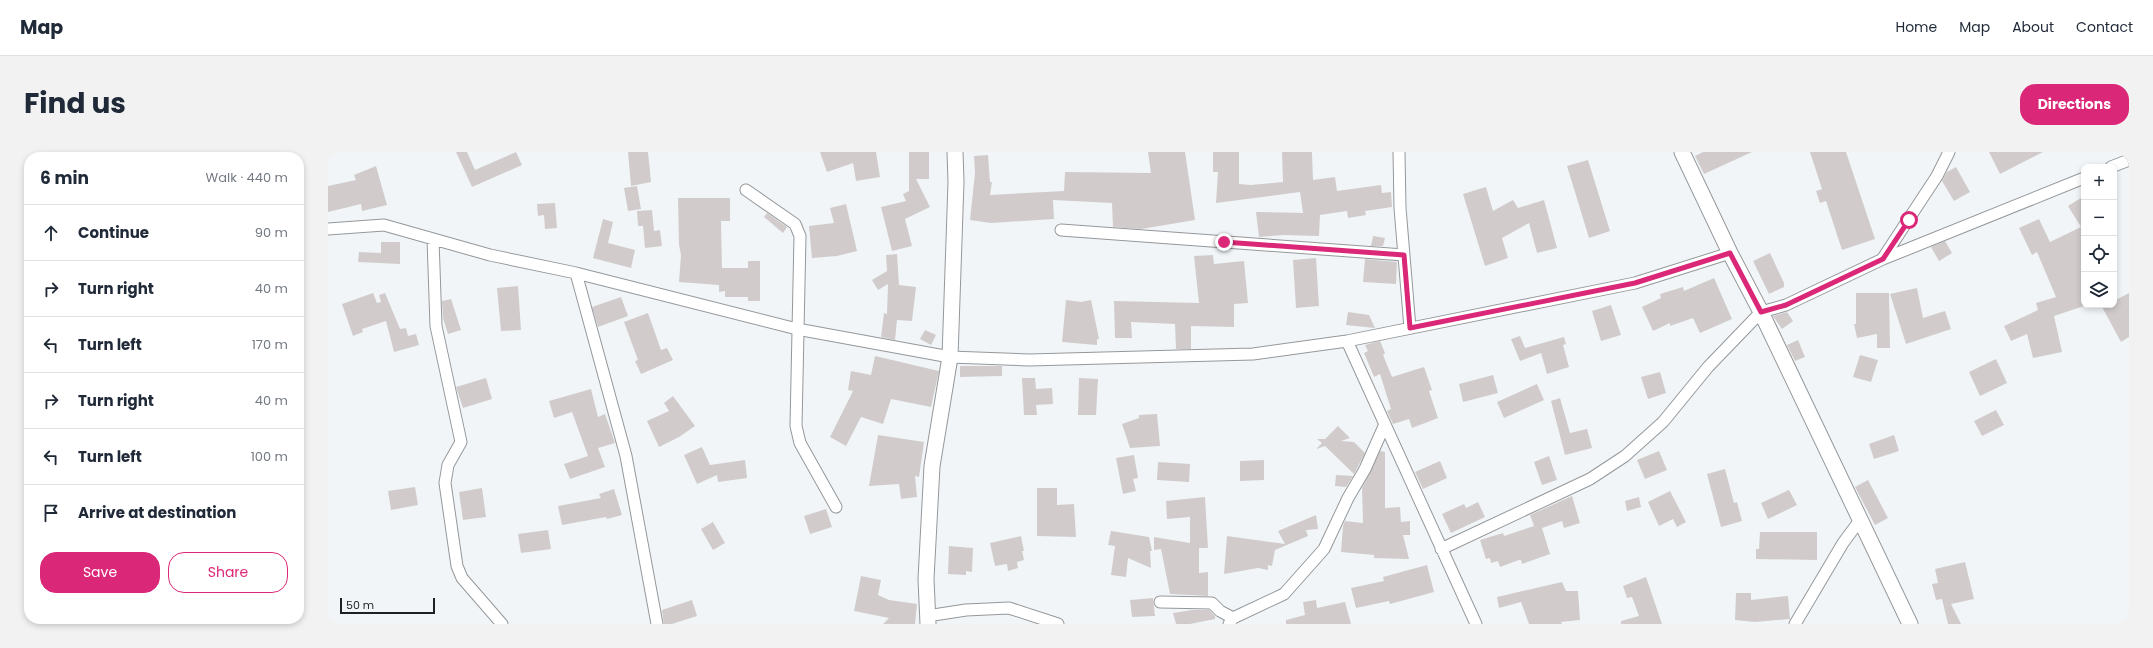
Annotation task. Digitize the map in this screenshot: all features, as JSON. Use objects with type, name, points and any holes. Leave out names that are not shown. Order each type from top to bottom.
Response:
[{"type":"street","points":[[955,152],[956,182],[950,357],[932,466],[926,579],[928,620],[966,610],[1009,608],[1058,624]]},
{"type":"street","points":[[1399,152],[1400,208],[1410,328]]},
{"type":"street","points":[[1682,152],[1730,253],[1761,312],[1910,624]]},
{"type":"street","points":[[1883,259],[1937,176],[1949,152]]},
{"type":"street","points":[[2117,165],[2129,160]]},
{"type":"street","points":[[1441,549],[1590,479],[1626,456],[1663,422],[1708,366],[1761,312],[1786,305],[1883,259],[2081,179]]},
{"type":"street","points":[[746,190],[795,224],[798,230],[801,242],[797,329],[796,426],[800,443],[836,507]]},
{"type":"street","points":[[328,229],[384,225],[490,255],[576,273],[797,329],[950,357],[1029,360],[1253,354],[1347,341],[1635,283],[1730,253]]},
{"type":"street","points":[[1061,230],[1404,255]]},
{"type":"street","points":[[433,239],[436,326],[460,442],[448,465],[445,483],[457,566],[462,578],[502,624]]},
{"type":"street","points":[[576,273],[626,456],[657,624]]},
{"type":"street","points":[[1347,341],[1476,624]]},
{"type":"street","points":[[1160,602],[1212,602],[1231,621],[1284,594],[1324,549],[1348,498],[1365,469],[1385,424]]},
{"type":"street","points":[[1796,624],[1843,543],[1860,520]]},
{"type":"building","points":[[456,152],[467,152],[475,170],[516,152],[522,165],[472,187]]},
{"type":"building","points":[[628,152],[648,152],[651,182],[631,186]]},
{"type":"building","points":[[820,152],[876,152],[880,177],[856,181],[853,163],[827,172]]},
{"type":"building","points":[[909,152],[929,152],[929,179],[916,179],[930,207],[905,219],[912,246],[892,251],[881,207],[906,201],[903,194],[909,191]]},
{"type":"building","points":[[1148,152],[1185,152],[1195,220],[1141,229],[1113,227],[1112,203],[1053,200],[1054,219],[991,223],[970,220],[975,173],[974,156],[988,155],[990,182],[992,182],[990,195],[1064,191],[1065,172],[1151,173]]},
{"type":"building","points":[[1213,152],[1239,152],[1239,184],[1251,185],[1283,182],[1282,152],[1312,152],[1313,180],[1335,177],[1337,191],[1381,185],[1382,193],[1391,192],[1392,207],[1365,211],[1366,215],[1348,218],[1347,211],[1320,215],[1319,236],[1284,235],[1259,237],[1256,212],[1303,213],[1300,192],[1216,203],[1218,172],[1213,172]]},
{"type":"building","points":[[1703,152],[1752,152],[1704,174],[1695,156]]},
{"type":"building","points":[[1810,152],[1846,152],[1875,239],[1842,250],[1826,201],[1820,203],[1816,191],[1822,189]]},
{"type":"building","points":[[1989,152],[2043,152],[2000,174]]},
{"type":"building","points":[[1588,160],[1610,231],[1589,238],[1567,166]]},
{"type":"building","points":[[376,166],[387,205],[362,211],[361,204],[328,212],[328,186],[356,180],[354,175]]},
{"type":"building","points":[[1956,167],[1970,192],[1954,201],[1942,181],[1947,172]]},
{"type":"building","points":[[637,186],[641,209],[628,211],[624,188]]},
{"type":"building","points":[[1486,187],[1493,211],[1513,200],[1518,208],[1544,200],[1557,248],[1537,253],[1529,223],[1502,238],[1508,258],[1485,266],[1463,194]]},
{"type":"building","points":[[678,198],[730,198],[730,221],[721,221],[722,268],[748,268],[748,261],[760,261],[760,301],[748,301],[748,297],[725,297],[725,291],[719,292],[719,285],[679,282],[681,255],[679,245]]},
{"type":"building","points":[[2081,198],[2081,227],[2068,206]]},
{"type":"building","points":[[555,203],[557,228],[545,229],[544,215],[538,216],[537,204]]},
{"type":"building","points":[[846,204],[857,251],[837,256],[812,258],[809,226],[834,223],[830,208]]},
{"type":"building","points":[[652,210],[654,231],[660,230],[662,246],[645,248],[643,226],[638,226],[637,211]]},
{"type":"building","points":[[767,213],[787,227],[783,233],[764,217]]},
{"type":"building","points":[[603,219],[613,222],[608,243],[635,250],[631,268],[593,258]]},
{"type":"building","points":[[2039,219],[2050,242],[2081,227],[2081,307],[2054,316],[2062,352],[2033,358],[2027,334],[2011,341],[2004,326],[2038,310],[2036,303],[2056,297],[2037,252],[2032,255],[2019,228]]},
{"type":"building","points":[[1373,236],[1385,238],[1383,246],[1371,246]]},
{"type":"building","points":[[1945,241],[1952,253],[1939,261],[1931,247]]},
{"type":"building","points":[[381,242],[400,242],[400,264],[358,262],[359,252],[381,253]]},
{"type":"building","points":[[1770,253],[1784,283],[1784,287],[1769,294],[1753,261]]},
{"type":"building","points":[[897,254],[899,285],[916,287],[912,321],[897,320],[895,340],[881,337],[884,313],[887,314],[888,284],[878,290],[872,280],[887,271],[886,255]]},
{"type":"building","points":[[1213,255],[1214,264],[1244,261],[1248,303],[1234,304],[1234,327],[1191,326],[1191,349],[1176,349],[1175,324],[1131,322],[1132,338],[1115,338],[1114,301],[1199,303],[1194,256]]},
{"type":"building","points":[[1316,258],[1319,306],[1296,308],[1293,260]]},
{"type":"building","points":[[1365,259],[1397,262],[1396,284],[1363,282]]},
{"type":"building","points":[[1714,278],[1732,319],[1700,333],[1693,318],[1670,326],[1670,323],[1653,331],[1642,307],[1661,298],[1660,294],[1683,287],[1684,291]]},
{"type":"building","points":[[518,286],[521,330],[501,331],[497,288]]},
{"type":"building","points":[[1917,288],[1923,318],[1945,311],[1951,329],[1906,344],[1890,294]]},
{"type":"building","points":[[373,293],[377,303],[381,302],[379,295],[385,293],[400,329],[406,328],[408,336],[416,334],[419,345],[394,352],[386,321],[362,329],[363,332],[353,336],[342,304]]},
{"type":"building","points":[[1856,293],[1889,293],[1890,348],[1877,348],[1877,334],[1857,338],[1854,324],[1856,324]]},
{"type":"building","points":[[2129,293],[2129,337],[2121,342],[2103,308],[2117,308],[2117,299]]},
{"type":"building","points":[[621,297],[628,316],[598,327],[592,307]]},
{"type":"building","points":[[451,299],[461,330],[448,334],[443,318],[442,301]]},
{"type":"building","points":[[1066,300],[1081,302],[1091,300],[1099,339],[1097,339],[1097,345],[1062,342]]},
{"type":"building","points":[[1611,305],[1621,335],[1601,341],[1592,311]]},
{"type":"building","points":[[1348,312],[1369,315],[1375,328],[1346,325]]},
{"type":"building","points":[[1787,312],[1793,321],[1782,329],[1773,316]]},
{"type":"building","points":[[648,313],[661,350],[667,348],[673,360],[641,374],[635,361],[638,360],[624,322]]},
{"type":"building","points":[[925,330],[936,335],[931,345],[920,339]]},
{"type":"building","points":[[1520,336],[1525,348],[1564,337],[1566,344],[1563,345],[1569,367],[1547,374],[1541,353],[1520,361],[1511,339]]},
{"type":"building","points":[[1798,340],[1805,357],[1795,361],[1787,345]]},
{"type":"building","points":[[1380,341],[1385,353],[1383,355],[1392,377],[1424,367],[1432,390],[1429,391],[1438,418],[1412,428],[1409,419],[1393,424],[1387,411],[1391,409],[1380,374],[1374,377],[1364,353],[1368,351],[1365,345]]},
{"type":"building","points":[[1860,355],[1878,360],[1871,382],[1853,377]]},
{"type":"building","points":[[875,356],[939,371],[931,407],[891,399],[883,424],[861,417],[846,446],[830,437],[853,391],[848,390],[851,371],[871,375]]},
{"type":"building","points":[[1996,359],[2007,383],[1980,396],[1969,372]]},
{"type":"building","points":[[960,366],[1002,366],[1002,376],[960,377]]},
{"type":"building","points":[[1660,372],[1666,393],[1648,399],[1641,377]]},
{"type":"building","points":[[1493,375],[1498,393],[1463,402],[1459,384]]},
{"type":"building","points":[[486,378],[492,399],[463,408],[456,387]]},
{"type":"building","points":[[1022,378],[1035,378],[1036,389],[1052,388],[1053,404],[1036,405],[1037,415],[1024,415]]},
{"type":"building","points":[[1079,378],[1098,379],[1096,415],[1078,415]]},
{"type":"building","points":[[1537,384],[1544,400],[1504,418],[1497,402]]},
{"type":"building","points":[[591,389],[598,417],[605,414],[615,443],[598,448],[605,467],[570,479],[564,464],[588,456],[572,412],[554,418],[549,401]]},
{"type":"building","points":[[673,396],[695,426],[679,437],[659,447],[647,421],[669,411],[664,403]]},
{"type":"building","points":[[1560,398],[1570,433],[1587,429],[1592,448],[1565,455],[1551,401]]},
{"type":"building","points":[[1996,410],[2004,425],[1982,436],[1974,421]]},
{"type":"building","points":[[1157,414],[1160,446],[1130,448],[1122,424],[1139,418],[1139,415]]},
{"type":"building","points":[[1338,426],[1350,438],[1341,441],[1354,442],[1365,453],[1354,474],[1325,446],[1316,449],[1322,443],[1317,439],[1325,439]]},
{"type":"building","points":[[878,435],[924,442],[919,477],[915,476],[917,497],[901,499],[899,484],[869,486]]},
{"type":"building","points":[[1894,435],[1899,451],[1874,459],[1869,444]]},
{"type":"building","points":[[702,447],[710,465],[745,460],[747,478],[718,482],[717,475],[697,484],[684,455]]},
{"type":"building","points":[[1380,451],[1385,452],[1385,508],[1400,507],[1401,522],[1410,521],[1410,535],[1403,535],[1409,559],[1374,558],[1374,555],[1341,552],[1343,526],[1345,521],[1363,523],[1362,488]]},
{"type":"building","points":[[1659,451],[1667,470],[1645,479],[1637,460]]},
{"type":"building","points":[[1134,455],[1138,478],[1133,479],[1136,491],[1123,494],[1116,458]]},
{"type":"building","points":[[1549,456],[1557,480],[1542,485],[1534,462]]},
{"type":"building","points":[[1264,460],[1264,480],[1240,481],[1240,461]]},
{"type":"building","points":[[1440,461],[1447,478],[1423,489],[1415,472]]},
{"type":"building","points":[[1158,462],[1190,464],[1189,482],[1157,480]]},
{"type":"building","points":[[1725,469],[1734,503],[1737,502],[1742,521],[1721,527],[1707,474]]},
{"type":"building","points":[[1336,475],[1353,476],[1346,487],[1335,486]]},
{"type":"building","points":[[1868,480],[1888,518],[1875,525],[1855,487]]},
{"type":"building","points":[[415,487],[418,505],[391,510],[388,491]]},
{"type":"building","points":[[482,488],[486,517],[463,520],[459,492]]},
{"type":"building","points":[[1037,488],[1057,488],[1057,505],[1074,504],[1076,537],[1037,536]]},
{"type":"building","points":[[614,489],[622,515],[607,519],[606,517],[562,525],[558,506],[601,498],[599,494]]},
{"type":"building","points":[[1789,490],[1797,505],[1768,519],[1761,503]]},
{"type":"building","points":[[1670,491],[1686,522],[1677,527],[1673,519],[1659,526],[1648,502]]},
{"type":"building","points":[[1572,496],[1580,523],[1564,528],[1562,521],[1542,528],[1550,554],[1522,564],[1521,560],[1519,560],[1500,567],[1498,561],[1491,563],[1490,558],[1486,559],[1480,540],[1503,533],[1504,536],[1534,526],[1530,515]]},
{"type":"building","points":[[1205,497],[1208,548],[1199,548],[1199,573],[1208,572],[1208,596],[1170,594],[1161,549],[1154,550],[1154,537],[1190,543],[1190,517],[1167,519],[1166,501]]},
{"type":"building","points":[[1639,497],[1641,507],[1627,511],[1625,501]]},
{"type":"building","points":[[1478,502],[1485,517],[1451,533],[1442,514],[1464,504],[1466,508]]},
{"type":"building","points":[[826,509],[832,527],[810,534],[804,516]]},
{"type":"building","points":[[1316,515],[1318,529],[1306,530],[1308,536],[1275,550],[1272,566],[1268,565],[1268,570],[1258,568],[1224,574],[1227,536],[1285,544],[1278,531]]},
{"type":"building","points":[[713,522],[725,543],[713,550],[701,529]]},
{"type":"building","points":[[548,530],[551,549],[521,553],[518,534]]},
{"type":"building","points":[[1111,531],[1149,537],[1152,551],[1150,551],[1151,568],[1128,558],[1126,577],[1111,575],[1115,546],[1108,545]]},
{"type":"building","points":[[1760,532],[1817,532],[1817,560],[1756,559],[1756,549],[1759,549]]},
{"type":"building","points":[[1021,536],[1024,560],[1017,562],[1018,568],[1008,571],[1007,564],[995,566],[990,543]]},
{"type":"building","points":[[949,546],[973,548],[972,572],[966,571],[966,575],[948,574]]},
{"type":"building","points":[[1965,562],[1974,599],[1951,604],[1961,624],[1948,624],[1942,599],[1936,600],[1932,584],[1938,583],[1935,569]]},
{"type":"building","points":[[1427,565],[1434,592],[1390,604],[1389,601],[1356,608],[1351,588],[1384,581],[1383,577]]},
{"type":"building","points":[[861,576],[881,580],[878,595],[889,600],[917,604],[915,624],[883,624],[889,618],[854,611]]},
{"type":"building","points":[[1646,577],[1662,624],[1621,624],[1621,621],[1639,616],[1632,597],[1627,598],[1623,586]]},
{"type":"building","points":[[1562,582],[1566,591],[1578,591],[1580,620],[1561,622],[1562,624],[1529,624],[1521,602],[1499,608],[1497,597]]},
{"type":"building","points":[[1736,593],[1751,593],[1751,600],[1788,596],[1790,619],[1755,622],[1735,620]]},
{"type":"building","points":[[1153,598],[1155,616],[1132,617],[1130,600]]},
{"type":"building","points":[[692,600],[697,616],[672,624],[664,624],[662,610]]},
{"type":"building","points":[[1316,600],[1317,608],[1345,602],[1351,624],[1286,624],[1286,620],[1305,615],[1303,602]]},
{"type":"building","points":[[1192,610],[1209,610],[1215,616],[1215,619],[1190,624],[1176,624],[1173,613]]},
{"type":"route","points":[[1224,242],[1404,255],[1410,328],[1635,283],[1730,253],[1761,312],[1786,305],[1883,259],[1909,220]]}]
